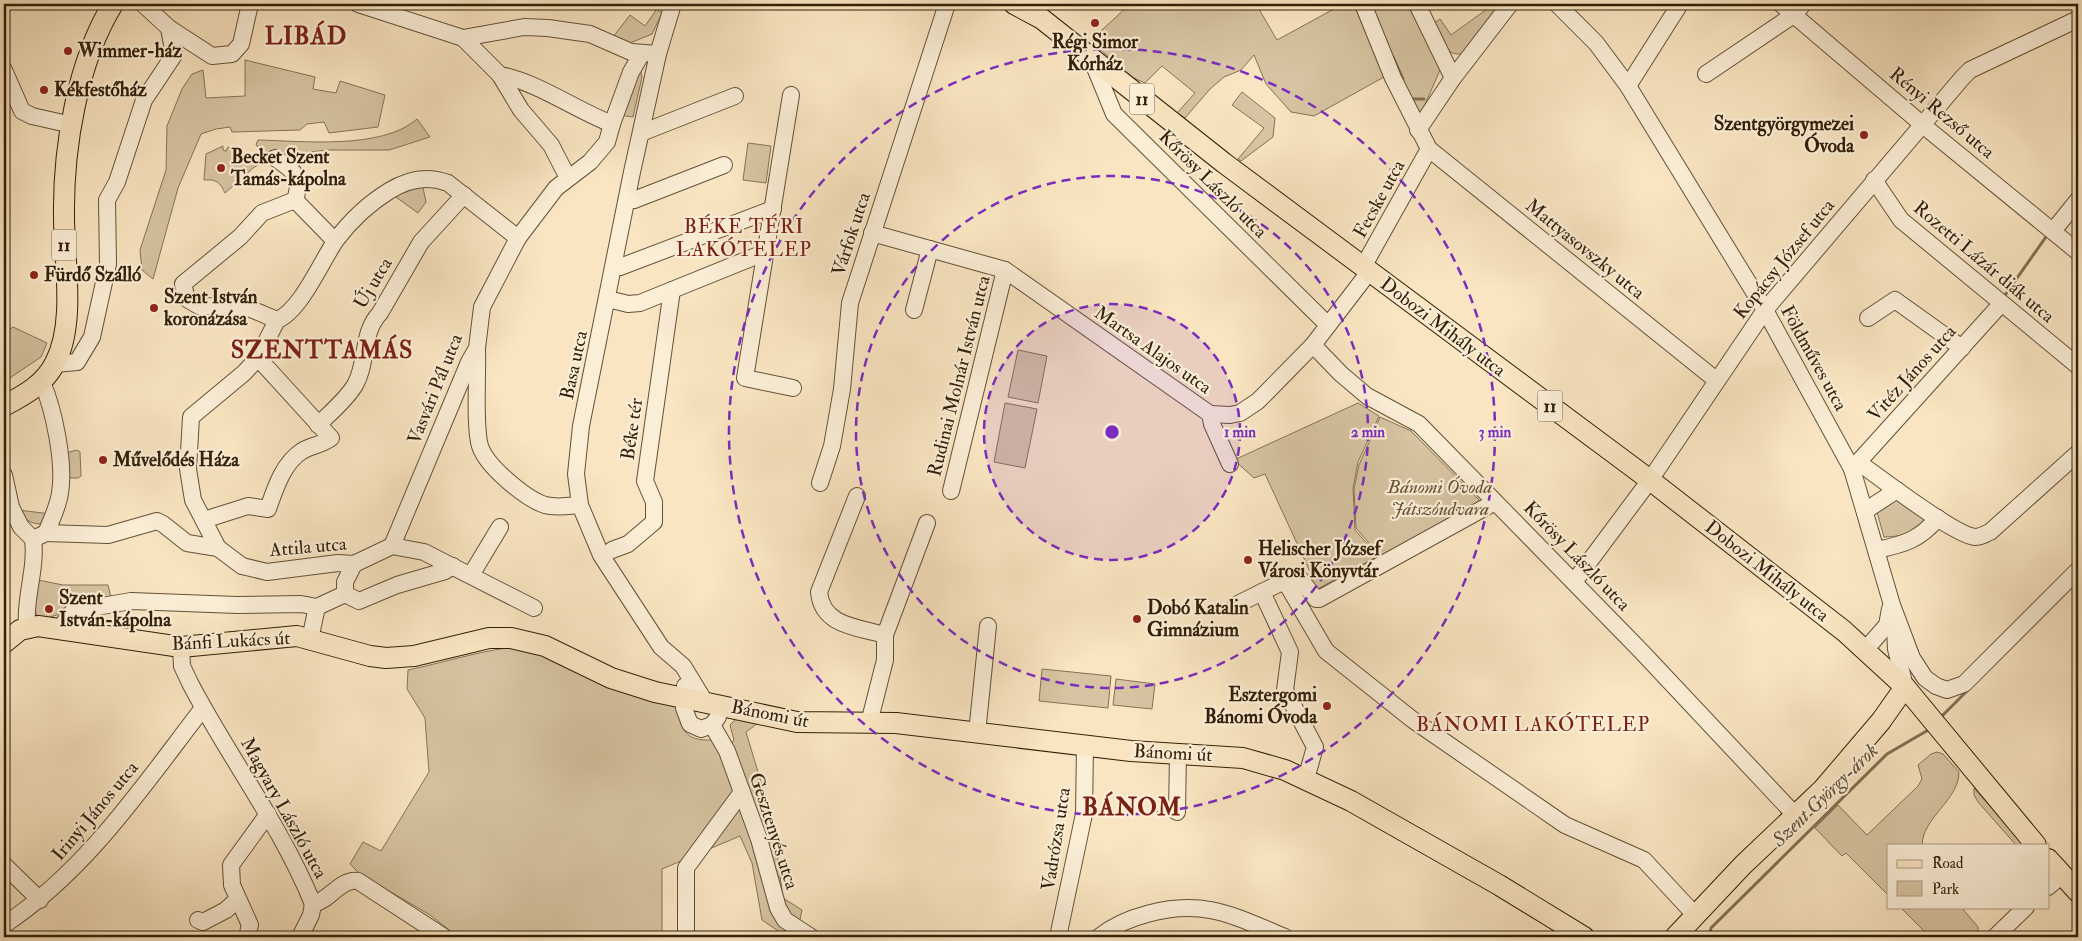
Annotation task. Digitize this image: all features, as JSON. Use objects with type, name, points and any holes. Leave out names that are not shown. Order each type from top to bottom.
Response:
[{"type":"main road","name":"11","points":[[4,406],[42,382],[55,364],[64,341],[66,306],[64,191],[72,125],[84,71],[104,17],[113,4]]},
{"type":"main road","name":"Dobozi Mihály utca","points":[[1014,4],[1042,19],[1185,134],[1650,480],[1868,651],[1899,681],[2035,844]]},
{"type":"main road","name":"Bánfi Lukács út","points":[[27,628],[38,626],[60,628],[181,646],[297,636],[370,656],[386,658],[414,656],[489,638],[511,638],[546,646],[626,683],[712,703]]},
{"type":"main road","points":[[4,643],[12,635],[27,628]]},
{"type":"main road","points":[[1675,937],[1823,789],[1881,722],[1899,681]]},
{"type":"main road","points":[[1853,754],[1888,698],[1897,689],[1899,681]]},
{"type":"main road","name":"Bánomi út","points":[[712,703],[797,722],[896,723],[1085,746],[1178,755],[1243,758],[1266,763],[1306,779],[1351,801],[1499,885],[1573,934]]},
{"type":"main road","points":[[1881,722],[1898,712],[1931,719]]},
{"type":"main road","points":[[2050,865],[2055,881],[2078,892]]},
{"type":"street","points":[[143,4],[170,28],[212,56],[232,54],[241,44],[250,4]]},
{"type":"street","points":[[358,4],[463,38],[500,75],[521,110],[551,145],[568,178]]},
{"type":"street","name":"Basa utca","points":[[673,4],[650,54],[641,133],[581,426],[576,474],[580,505],[601,555],[661,647],[683,666],[712,703]]},
{"type":"street","name":"Várfok utca","points":[[820,483],[832,446],[842,388],[850,303],[947,4]]},
{"type":"street","points":[[1363,4],[1418,130],[1429,149]]},
{"type":"street","points":[[1417,4],[1453,78]]},
{"type":"street","points":[[1418,130],[1453,78],[1510,4]]},
{"type":"street","name":"Földműves utca","points":[[1557,4],[1596,43],[1628,86],[1765,310],[1855,465],[1865,511],[1892,604],[1912,658],[1925,678],[1936,686],[1947,690],[1964,684],[2078,570]]},
{"type":"street","points":[[1628,86],[1680,4]]},
{"type":"street","name":"Rényi Rezső utca","points":[[1782,4],[1799,9],[1922,124],[2078,252]]},
{"type":"street","points":[[1706,74],[1799,9]]},
{"type":"street","name":"Kopácsy József utca","points":[[1574,582],[1650,480],[1765,310],[1874,180],[1970,70],[2078,19]]},
{"type":"street","points":[[463,38],[524,27],[562,29],[590,34],[631,52],[650,54]]},
{"type":"street","points":[[55,364],[76,362],[91,340],[108,264],[107,200],[117,182],[144,100],[174,55],[170,28]]},
{"type":"street","name":"Vasvári Pál utca","points":[[392,546],[469,362],[477,348],[482,307],[518,238],[556,188],[590,162],[607,142],[631,72],[650,54]]},
{"type":"street","name":"Kőrösy László utca","points":[[1091,58],[1114,114],[1328,325]]},
{"type":"street","points":[[4,70],[11,103],[32,116],[72,125]]},
{"type":"street","points":[[500,75],[521,80],[582,112],[612,124]]},
{"type":"street","points":[[791,94],[745,378],[793,388]]},
{"type":"street","points":[[641,133],[735,96]]},
{"type":"street","name":"Fecske utca","points":[[1366,269],[1429,149]]},
{"type":"street","name":"Mattyasovszky utca","points":[[1429,149],[1716,380]]},
{"type":"street","points":[[274,158],[298,178],[300,183],[296,200]]},
{"type":"street","points":[[627,199],[634,200],[724,165]]},
{"type":"street","points":[[296,200],[262,213],[240,237],[186,280],[183,289],[188,300],[199,306],[246,307],[277,320],[283,318],[298,301],[335,241],[370,202],[397,186],[422,178],[436,178],[448,183],[518,238]]},
{"type":"street","name":"Rozetti Lázár diák utca","points":[[1874,180],[1901,220],[2078,366]]},
{"type":"street","name":"Új utca","points":[[318,425],[354,386],[362,366],[363,353],[373,320],[380,313],[421,242],[464,195]]},
{"type":"street","points":[[296,200],[335,241]]},
{"type":"street","points":[[2052,231],[2078,200]]},
{"type":"street","points":[[614,266],[620,267],[773,209]]},
{"type":"street","name":"Martsa Alajos utca","points":[[872,233],[1005,270],[1210,414],[1230,415],[1248,408],[1258,401],[1312,345],[1366,269]]},
{"type":"street","points":[[914,310],[930,249]]},
{"type":"street","points":[[608,299],[628,304],[640,303],[766,252]]},
{"type":"street","name":"Rudinai Molnár István utca","points":[[952,491],[1005,270]]},
{"type":"street","name":"Béke tér","points":[[612,550],[628,544],[654,522],[654,502],[645,481],[672,290]]},
{"type":"street","points":[[1868,318],[1896,300],[1962,348]]},
{"type":"street","name":"Vitéz János utca","points":[[1855,465],[2001,304]]},
{"type":"street","points":[[204,520],[248,506],[268,509],[278,481],[296,457],[302,451],[322,445],[331,438],[258,358],[277,320]]},
{"type":"street","name":"Kőrösy László utca","points":[[1312,345],[1341,374],[1367,396],[1419,424],[1574,582],[1796,816]]},
{"type":"street","points":[[477,348],[478,438],[483,453],[508,480],[544,504],[559,507],[580,505]]},
{"type":"street","name":"Attila utca","points":[[258,358],[244,373],[191,417],[188,469],[193,500],[218,548],[242,566],[267,572],[338,563],[354,564],[392,546]]},
{"type":"street","points":[[27,628],[25,615],[40,536],[56,509],[62,483],[54,420],[42,382]]},
{"type":"street","points":[[1210,414],[1212,424],[1230,464]]},
{"type":"street","name":"Földműves utca","points":[[1855,465],[1964,534],[1975,537],[1990,532],[2078,453]]},
{"type":"street","points":[[4,475],[11,507],[21,527],[40,536],[108,535],[157,521],[187,543],[218,548]]},
{"type":"street","points":[[1865,511],[1897,490]]},
{"type":"street","points":[[857,496],[819,592],[820,604],[826,613],[836,620],[885,635]]},
{"type":"street","points":[[1236,605],[1297,575],[1316,598],[1319,599],[1495,502]]},
{"type":"street","points":[[1877,550],[1910,541],[1924,534],[1938,518]]},
{"type":"street","points":[[869,723],[885,660],[885,635],[928,523]]},
{"type":"street","points":[[471,575],[500,527]]},
{"type":"street","points":[[392,546],[424,552],[534,608]]},
{"type":"street","points":[[345,594],[345,582],[354,564]]},
{"type":"street","points":[[345,594],[359,601],[397,585],[445,572],[453,566]]},
{"type":"street","points":[[1285,581],[1326,651],[1421,726],[1565,825],[1644,860],[1696,916]]},
{"type":"street","points":[[1262,592],[1290,652],[1285,690],[1315,747],[1306,779]]},
{"type":"street","points":[[60,628],[73,611],[131,601],[301,604],[317,607],[345,594]]},
{"type":"street","points":[[1868,651],[1887,624],[1892,604]]},
{"type":"street","name":"Földműves utca","points":[[1892,604],[1899,681]]},
{"type":"street","points":[[310,639],[317,607]]},
{"type":"street","points":[[977,733],[988,626]]},
{"type":"street","points":[[1868,651],[1889,648],[1896,634]]},
{"type":"street","name":"Magyary László utca","points":[[181,646],[182,666],[203,708],[268,814],[299,870],[313,904],[320,903],[350,881],[358,880],[444,937]]},
{"type":"street","points":[[683,666],[684,708],[690,724],[701,729],[712,724],[720,714],[712,703]]},
{"type":"street","name":"Irinyi János utca","points":[[4,925],[40,900],[73,869],[117,820],[203,708]]},
{"type":"street","name":"Gesztenyés utca","points":[[712,724],[726,750],[759,839],[778,908],[785,920],[811,937]]},
{"type":"street","name":"Vadrózsa utca","points":[[1058,937],[1084,814],[1085,746]]},
{"type":"street","points":[[1177,812],[1178,755]]},
{"type":"street","points":[[686,937],[686,868],[742,792]]},
{"type":"street","points":[[247,937],[250,925],[237,900],[232,885],[232,862],[268,814]]},
{"type":"street","points":[[4,865],[40,900]]},
{"type":"street","points":[[198,920],[202,922],[218,914],[237,900]]},
{"type":"street","points":[[300,937],[311,915],[313,904]]},
{"type":"street","points":[[1099,937],[1125,920],[1183,906],[1215,910],[1284,937]]},
{"type":"street","points":[[1995,937],[2025,908]]},
{"type":"green space","points":[[1127,4],[1256,4],[1277,40],[1343,4],[1354,4],[1384,77],[1314,116],[1291,112],[1266,84],[1254,55],[1241,70],[1224,77],[1210,89],[1185,118],[1177,113],[1195,93],[1162,66],[1145,83],[1127,75],[1091,40],[1127,7]]},
{"type":"green space","points":[[1369,4],[1410,4],[1440,70],[1420,116],[1416,117]]},
{"type":"green space","points":[[1494,4],[1500,10],[1464,53],[1452,53],[1444,46],[1433,24],[1440,19],[1451,35]]},
{"type":"green space","points":[[657,9],[662,13],[652,34],[630,43],[613,37],[630,15],[645,26]]},
{"type":"green space","points":[[245,60],[315,77],[313,89],[336,93],[340,81],[385,95],[378,127],[329,133],[324,122],[307,124],[300,130],[232,132],[230,127],[201,134],[178,188],[153,279],[142,270],[140,250],[166,170],[167,126],[182,89],[192,74],[203,70],[206,98],[245,96]]},
{"type":"green space","points":[[640,69],[642,77],[633,117],[619,115]]},
{"type":"green space","points":[[1242,92],[1275,118],[1273,137],[1241,161],[1238,159],[1264,128],[1232,105]]},
{"type":"green space","points":[[417,119],[430,137],[389,150],[327,150],[311,152],[308,160],[293,164],[262,151],[256,145],[258,140],[341,142],[363,140],[384,136],[402,129]]},
{"type":"green space","points":[[748,143],[771,146],[766,183],[743,180]]},
{"type":"green space","points":[[223,146],[223,150],[226,151],[228,147],[260,158],[261,163],[225,193],[217,182],[204,180],[206,154]]},
{"type":"green space","points":[[422,183],[426,202],[418,213],[393,195]]},
{"type":"green space","points":[[13,327],[47,343],[41,357],[4,382],[4,333]]},
{"type":"green space","points":[[1018,350],[1047,356],[1038,403],[1008,397]]},
{"type":"green space","points":[[1005,403],[1037,409],[1025,468],[994,462]]},
{"type":"green space","points":[[1358,403],[1379,416],[1358,462],[1353,488],[1355,530],[1378,556],[1314,591],[1305,580],[1312,576],[1265,474],[1254,478],[1234,460]]},
{"type":"green space","name":"Bánomi Óvoda Játszóudvara","points":[[1380,417],[1411,431],[1480,501],[1380,556],[1356,528],[1354,489],[1359,465]]},
{"type":"green space","points":[[77,450],[80,452],[81,476],[69,478],[66,453]]},
{"type":"green space","points":[[1899,499],[1926,519],[1908,534],[1884,537],[1877,512],[1887,503]]},
{"type":"green space","points":[[18,510],[51,514],[41,524],[37,524],[28,520]]},
{"type":"green space","points":[[38,580],[63,585],[108,585],[112,602],[71,610],[39,621],[34,608]]},
{"type":"green space","points":[[506,648],[525,649],[677,705],[686,733],[696,739],[713,740],[724,753],[734,740],[730,725],[740,715],[762,720],[746,732],[773,822],[783,898],[802,910],[797,933],[804,937],[787,937],[762,920],[752,863],[740,836],[662,869],[662,937],[458,937],[430,915],[360,874],[350,864],[363,842],[381,851],[429,772],[425,718],[407,689],[408,670]]},
{"type":"green space","points":[[1042,669],[1111,676],[1108,708],[1039,701]]},
{"type":"green space","points":[[1116,679],[1155,684],[1152,709],[1113,705]]},
{"type":"green space","points":[[1937,752],[1943,754],[1959,772],[1957,782],[1948,800],[1928,826],[1922,844],[1887,844],[1887,894],[1846,853],[1842,856],[1815,828],[1838,805],[1867,835],[1918,786],[1922,779],[1918,765],[1931,754]]},
{"type":"green space","points":[[1974,788],[2023,844],[2015,844],[1974,795]]},
{"type":"green space","points":[[1901,908],[1962,908],[1978,927],[1978,937],[1930,937]]},
{"type":"waterway","points":[[1393,57],[1403,79]]},
{"type":"waterway","points":[[1411,99],[1424,99]]},
{"type":"waterway","points":[[2003,298],[2048,234]]},
{"type":"waterway","name":"Szent György-árok","points":[[1939,719],[1968,690]]},
{"type":"waterway","name":"Szent György-árok","points":[[1709,937],[1711,928],[1887,754],[1930,729]]},
{"type":"place","name":"Régi Simor Kórház","points":[[1095,23]]},
{"type":"place","name":"Wimmer-ház","points":[[68,51]]},
{"type":"place","name":"Kékfestőház","points":[[44,90]]},
{"type":"place","name":"Szentgyörgymezei Óvoda","points":[[1864,135]]},
{"type":"place","name":"Becket Szent Tamás-kápolna","points":[[221,168]]},
{"type":"place","name":"Fürdő Szálló","points":[[34,275]]},
{"type":"place","name":"Szent István koronázása","points":[[154,308]]},
{"type":"place","name":"Művelődés Háza","points":[[103,460]]},
{"type":"place","name":"Helischer József Városi Könyvtár","points":[[1248,560]]},
{"type":"place","name":"Szent István-kápolna","points":[[49,609]]},
{"type":"place","name":"Dobó Katalin Gimnázium","points":[[1137,619]]},
{"type":"place","name":"Esztergomi Bánomi Óvoda","points":[[1327,706]]},
{"type":"district","name":"LIBÁD","points":[[306,36]]},
{"type":"district","name":"BÉKE TÉRI LAKÓTELEP","points":[[744,238]]},
{"type":"district","name":"SZENTTAMÁS","points":[[322,350]]},
{"type":"district","name":"BÁNOMI LAKÓTELEP","points":[[1533,724]]},
{"type":"district","name":"BÁNOM","points":[[1132,807]]}]
